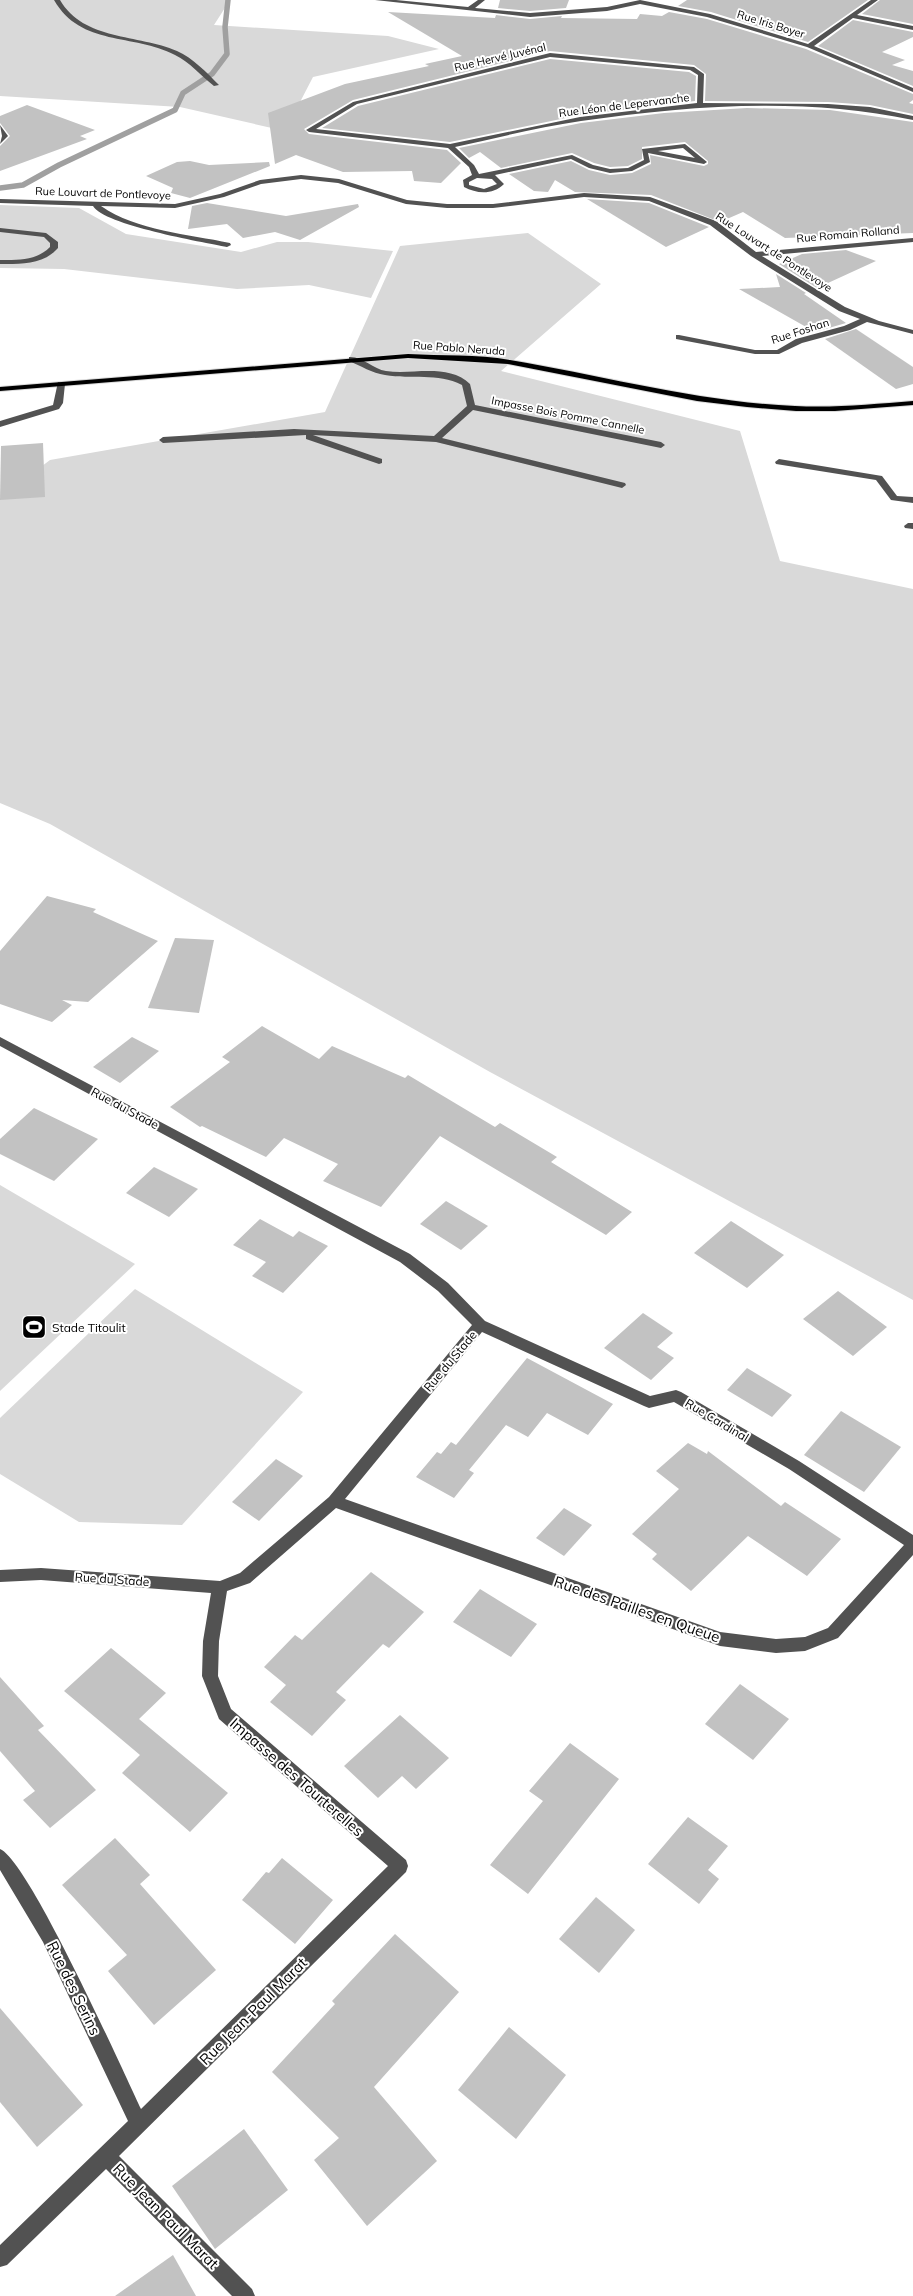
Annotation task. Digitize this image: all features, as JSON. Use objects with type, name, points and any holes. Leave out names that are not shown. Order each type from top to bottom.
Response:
[{"type":"main road","name":"Rue Pablo Neruda","points":[[0,389],[352,359],[408,356],[508,362],[697,399],[786,408],[835,409],[913,403]]},
{"type":"street","points":[[57,0],[67,16],[82,26],[117,37],[162,46],[179,54],[216,85]]},
{"type":"street","name":"Rue Iris Boyer","points":[[378,0],[530,15],[608,9],[640,1],[708,15],[808,46],[913,90]]},
{"type":"street","points":[[469,9],[482,0]]},
{"type":"street","points":[[808,46],[875,0]]},
{"type":"street","points":[[853,16],[913,28]]},
{"type":"street","name":"Rue Hervé Juvénal","points":[[309,130],[355,103],[550,55],[692,68],[701,74],[700,106]]},
{"type":"street","name":"Rue Léon de Lepervanche","points":[[309,130],[450,146],[580,119],[700,106],[758,104],[828,106],[870,109],[913,118]]},
{"type":"street","points":[[0,127],[5,136],[0,142]]},
{"type":"street","points":[[450,146],[472,166],[479,176]]},
{"type":"street","points":[[685,146],[704,162],[687,159],[644,150],[685,146]]},
{"type":"street","points":[[479,176],[494,177],[500,181],[499,186],[485,190],[466,186],[465,181],[479,176],[572,157],[589,167],[614,172],[636,170],[648,161],[644,150]]},
{"type":"street","name":"Rue Louvart de Pontlevoye","points":[[0,201],[174,206],[222,196],[260,182],[301,178],[339,181],[419,204],[463,207],[493,206],[584,195],[650,199],[712,223],[754,254],[842,309],[867,320],[913,332]]},
{"type":"street","points":[[485,190],[492,198],[493,206]]},
{"type":"street","points":[[98,204],[100,210],[124,220],[227,245]]},
{"type":"street","points":[[0,230],[46,234],[54,242],[54,248],[38,260],[0,262]]},
{"type":"street","name":"Rue Romain Rolland","points":[[754,254],[913,240]]},
{"type":"street","name":"Rue Foshan","points":[[679,337],[755,352],[779,352],[799,341],[847,328],[867,320]]},
{"type":"street","points":[[352,359],[383,373],[432,373],[452,376],[466,384],[472,407],[436,439]]},
{"type":"street","points":[[0,424],[56,407],[59,404],[61,384]]},
{"type":"street","name":"Impasse Bois Pomme Cannelle","points":[[472,407],[661,445]]},
{"type":"street","points":[[294,432],[379,461]]},
{"type":"street","points":[[163,440],[294,432],[436,439],[622,485]]},
{"type":"street","points":[[779,462],[879,478],[894,498],[913,500]]},
{"type":"street","name":"Rue du Stade","points":[[0,1041],[405,1258],[443,1287],[480,1325],[334,1501],[245,1578],[220,1587],[41,1574],[0,1576]]},
{"type":"street","name":"Rue Cardinal","points":[[480,1325],[649,1402],[676,1396],[794,1465],[913,1544]]},
{"type":"street","name":"Rue des Pailles en Queue","points":[[334,1501],[720,1639],[776,1646],[804,1644],[833,1633],[913,1544]]},
{"type":"street","name":"Impasse des Tourterelles","points":[[220,1587],[211,1641],[210,1676],[224,1714],[400,1866]]},
{"type":"street","name":"Rue des Serins","points":[[0,1857],[11,1870],[48,1936],[139,2124]]},
{"type":"street","name":"Rue Jean-Paul Marat","points":[[106,2156],[400,1866]]},
{"type":"street","name":"Rue Jean Paul Marat","points":[[0,2258],[106,2156],[246,2296]]},
{"type":"shaded area","points":[[0,0],[230,0],[214,25],[388,36],[439,49],[313,77],[285,131],[180,107],[0,96]]},
{"type":"shaded area","points":[[0,205],[79,208],[126,234],[241,252],[277,242],[308,242],[393,251],[371,298],[309,285],[237,289],[64,269],[0,268]]},
{"type":"shaded area","points":[[528,233],[601,284],[501,371],[740,431],[780,561],[913,589],[913,1300],[490,1072],[50,824],[0,803],[0,498],[50,460],[325,412],[400,246]]},
{"type":"shaded area","name":"Stade Titoulit","points":[[0,1185],[135,1264],[0,1391]]},
{"type":"shaded area","points":[[135,1289],[303,1392],[182,1525],[79,1522],[0,1474],[0,1418]]},
{"type":"building","points":[[500,0],[569,0],[566,8],[530,11],[498,8]]},
{"type":"building","points":[[687,0],[868,0],[808,42],[711,12],[678,6]]},
{"type":"building","points":[[880,0],[913,0],[913,24],[862,14]]},
{"type":"building","points":[[388,12],[495,18],[496,15],[530,19],[562,16],[561,18],[637,19],[640,14],[662,16],[669,12],[707,19],[806,49],[913,94],[913,100],[909,103],[913,104],[913,114],[870,105],[828,102],[705,101],[706,74],[694,65],[550,51],[353,100],[304,129],[309,134],[447,150],[461,163],[441,183],[414,181],[412,171],[343,172],[296,155],[275,164],[268,113],[345,84],[429,66],[425,64],[462,56]]},
{"type":"building","points":[[853,20],[913,32],[913,37],[882,52],[905,60],[892,65],[913,71],[913,86],[818,46]]},
{"type":"building","points":[[550,59],[689,72],[696,76],[695,101],[580,115],[450,142],[322,128],[358,106]]},
{"type":"building","points":[[27,105],[95,130],[80,136],[87,139],[0,171],[0,146],[10,136],[0,123],[0,116]]},
{"type":"building","points":[[747,108],[830,110],[913,122],[913,233],[785,238],[743,212],[720,222],[651,195],[575,192],[555,180],[548,192],[534,191],[509,174],[571,161],[589,170],[610,175],[632,173],[651,164],[650,155],[704,166],[708,164],[708,161],[685,142],[642,147],[642,159],[628,166],[610,167],[594,163],[572,153],[501,168],[480,152],[469,158],[459,148],[581,123],[664,113]]},
{"type":"building","points":[[190,161],[209,165],[269,162],[270,166],[190,198],[171,193],[173,188],[146,176],[177,162]]},
{"type":"building","points":[[587,199],[649,203],[709,227],[666,247]]},
{"type":"building","points":[[207,203],[286,216],[358,204],[359,207],[300,240],[275,232],[243,238],[227,224],[188,229],[192,206]]},
{"type":"building","points":[[846,250],[876,261],[817,288],[779,264],[802,254]]},
{"type":"building","points":[[776,274],[806,293],[804,294],[846,323],[815,332],[739,289],[780,287]]},
{"type":"building","points":[[856,329],[913,367],[913,384],[896,389],[825,339]]},
{"type":"building","points":[[43,443],[45,497],[0,500],[1,446]]},
{"type":"building","points":[[47,896],[96,909],[93,912],[158,941],[88,1002],[62,1000],[72,1005],[52,1022],[0,1004],[0,951]]},
{"type":"building","points":[[175,938],[214,940],[199,1013],[148,1008]]},
{"type":"building","points":[[262,1026],[319,1059],[332,1046],[405,1078],[408,1075],[495,1127],[500,1123],[557,1157],[551,1162],[632,1212],[606,1235],[440,1136],[381,1207],[323,1181],[338,1164],[284,1138],[266,1157],[202,1126],[200,1127],[170,1107],[230,1062],[222,1057]]},
{"type":"building","points":[[132,1037],[159,1051],[120,1083],[93,1067]]},
{"type":"building","points":[[34,1108],[98,1139],[54,1181],[0,1154],[0,1139]]},
{"type":"building","points":[[154,1167],[198,1189],[169,1217],[126,1193]]},
{"type":"building","points":[[446,1201],[488,1226],[461,1250],[420,1224]]},
{"type":"building","points":[[260,1219],[293,1237],[299,1231],[328,1246],[283,1293],[252,1276],[266,1262],[233,1245]]},
{"type":"building","points":[[731,1221],[784,1255],[747,1288],[694,1253]]},
{"type":"building","points":[[838,1291],[887,1327],[853,1356],[803,1319]]},
{"type":"building","points":[[643,1313],[673,1333],[657,1347],[674,1358],[651,1380],[604,1348]]},
{"type":"building","points":[[527,1358],[613,1404],[588,1435],[547,1413],[528,1437],[506,1425],[469,1470],[474,1473],[454,1498],[416,1477],[437,1452],[441,1454],[451,1442],[456,1445]]},
{"type":"building","points":[[747,1368],[792,1395],[772,1417],[727,1390]]},
{"type":"building","points":[[841,1411],[901,1447],[864,1492],[804,1455]]},
{"type":"building","points":[[688,1443],[707,1454],[708,1451],[781,1506],[785,1502],[841,1539],[807,1576],[748,1536],[691,1591],[652,1559],[657,1554],[632,1534],[679,1489],[656,1471]]},
{"type":"building","points":[[276,1459],[303,1476],[259,1521],[232,1502]]},
{"type":"building","points":[[564,1508],[592,1525],[564,1556],[536,1538]]},
{"type":"building","points":[[371,1572],[424,1612],[389,1648],[383,1644],[336,1692],[346,1700],[312,1736],[270,1702],[286,1685],[264,1667],[295,1635],[302,1640]]},
{"type":"building","points":[[480,1589],[537,1624],[511,1657],[453,1622]]},
{"type":"building","points":[[111,1648],[166,1693],[139,1719],[228,1793],[190,1832],[122,1773],[140,1755],[64,1691]]},
{"type":"building","points":[[0,1677],[44,1726],[38,1730],[96,1790],[50,1828],[23,1800],[35,1791],[0,1751]]},
{"type":"building","points":[[740,1684],[789,1719],[753,1760],[705,1724]]},
{"type":"building","points":[[400,1715],[449,1758],[416,1789],[402,1776],[378,1798],[344,1766]]},
{"type":"building","points":[[570,1743],[619,1779],[528,1894],[490,1865],[543,1801],[529,1791]]},
{"type":"building","points":[[688,1817],[728,1846],[708,1870],[719,1879],[699,1904],[648,1864]]},
{"type":"building","points":[[115,1838],[150,1875],[140,1884],[216,1970],[154,2025],[108,1971],[127,1955],[62,1885]]},
{"type":"building","points":[[282,1858],[333,1900],[295,1944],[242,1900],[266,1872],[269,1873]]},
{"type":"building","points":[[596,1897],[635,1930],[599,1973],[559,1939]]},
{"type":"building","points":[[395,1934],[459,1992],[374,2087],[437,2161],[367,2226],[314,2160],[339,2138],[272,2072],[335,2004],[332,2001]]},
{"type":"building","points":[[0,2008],[83,2105],[37,2147],[0,2102]]},
{"type":"building","points":[[509,2027],[566,2075],[516,2139],[458,2090]]},
{"type":"building","points":[[244,2129],[288,2190],[215,2249],[172,2186]]},
{"type":"building","points":[[173,2255],[196,2296],[115,2296]]},
{"type":"waterway","points":[[0,188],[23,185],[59,165],[175,110],[183,93],[212,74],[227,54],[225,27],[228,0]]},
{"type":"place","name":"Stade Titoulit","points":[[34,1327]]}]
